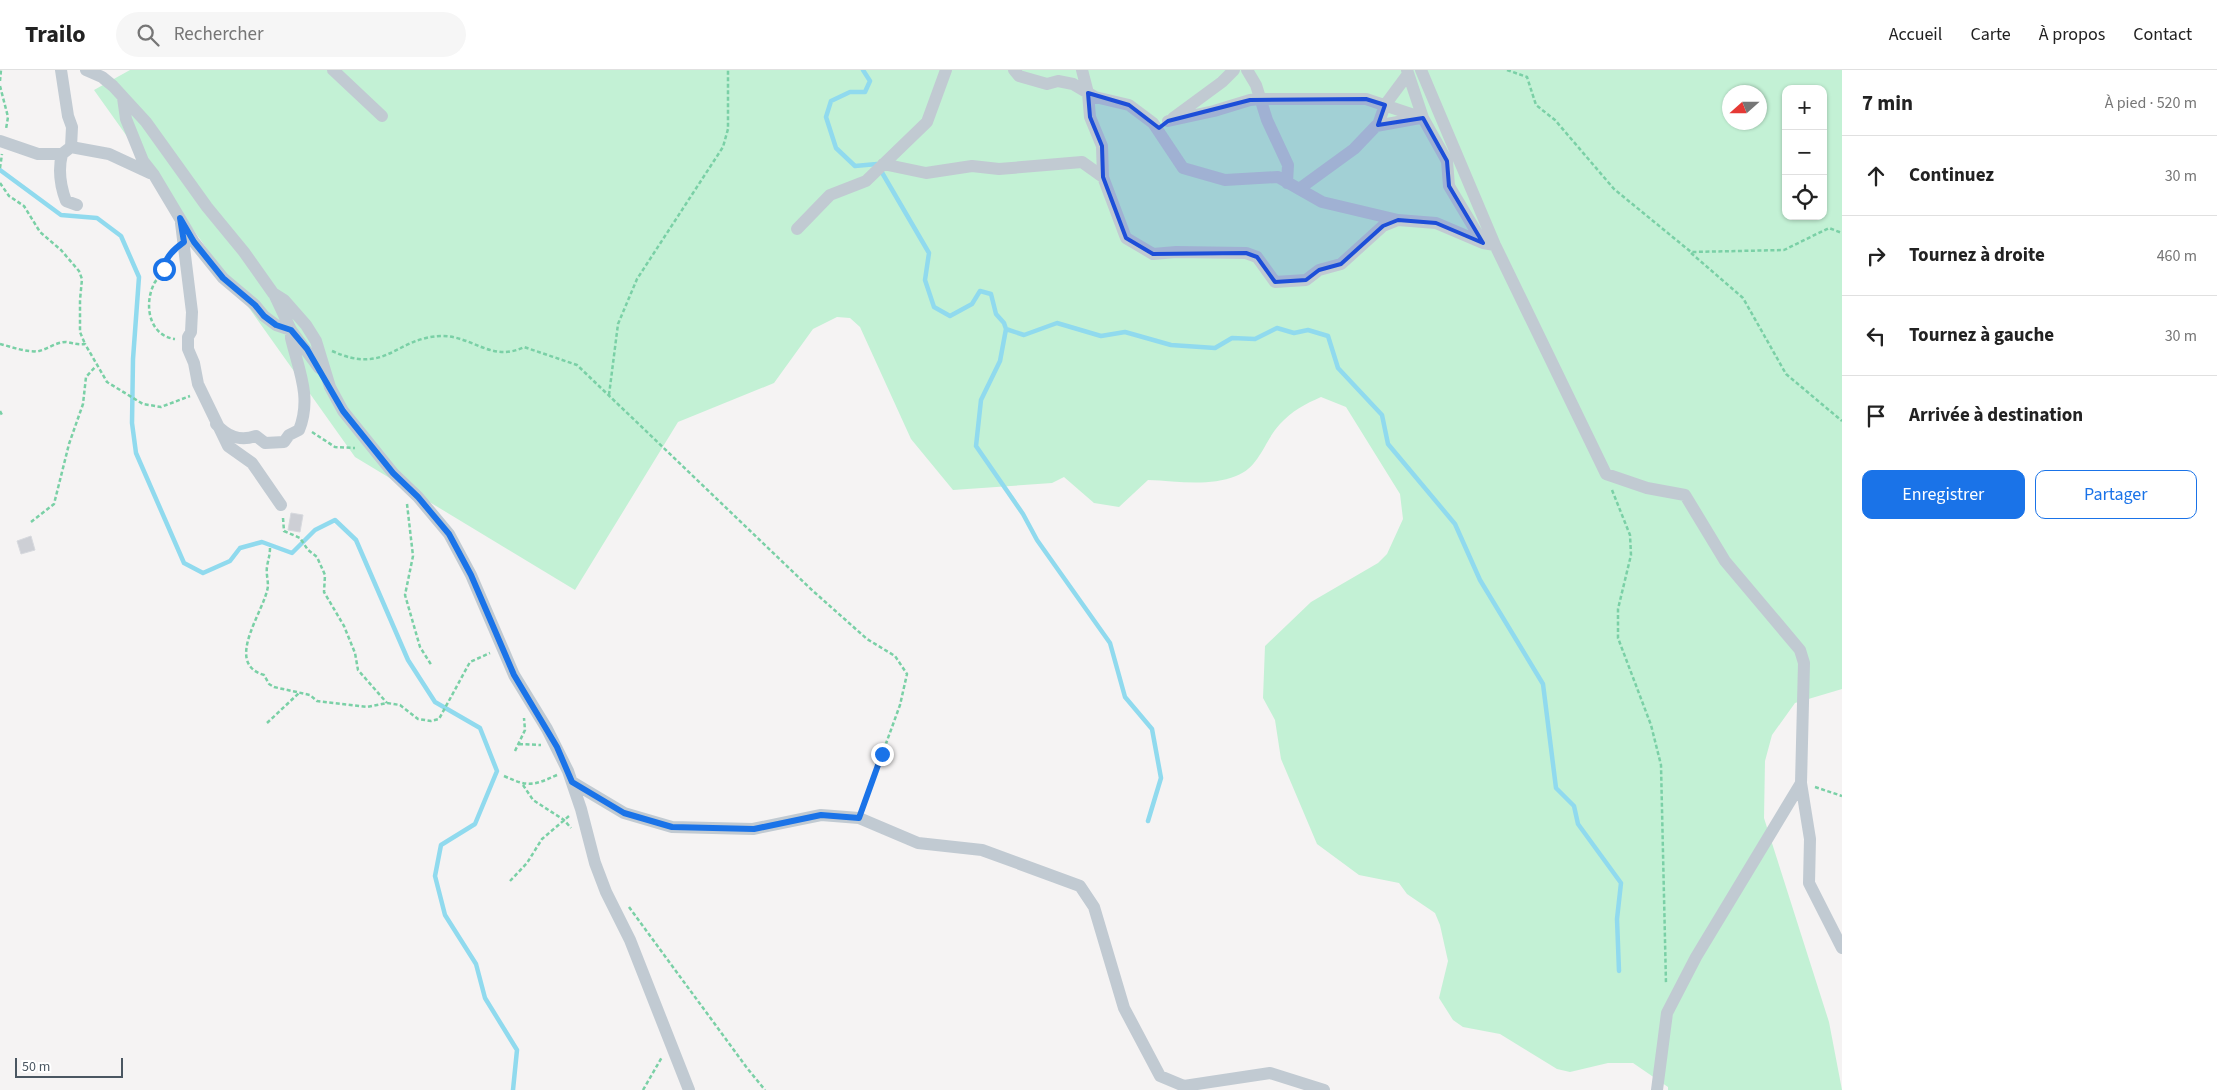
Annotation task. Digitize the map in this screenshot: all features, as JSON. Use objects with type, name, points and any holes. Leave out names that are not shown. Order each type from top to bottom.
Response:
[{"type":"street","points":[[61,70],[68,116],[72,127],[66,151],[59,166],[62,189],[66,200],[77,205]]},
{"type":"street","points":[[86,70],[102,77],[146,122],[207,207],[244,252],[274,293],[297,314],[316,341],[330,387]]},
{"type":"street","points":[[332,70],[382,116]]},
{"type":"street","points":[[797,229],[830,195],[866,181],[927,122],[946,70]]},
{"type":"street","points":[[1014,70],[1019,76],[1047,84],[1058,81],[1073,84],[1095,97],[1129,105],[1153,123],[1183,168],[1225,180],[1278,177],[1322,202],[1398,220],[1436,223],[1489,244]]},
{"type":"street","points":[[1082,70],[1088,93],[1090,117],[1102,146],[1103,177],[1126,238],[1153,254],[1176,252],[1246,252],[1257,257],[1275,282],[1306,280],[1319,270],[1341,264],[1383,226],[1398,220]]},
{"type":"street","points":[[1157,129],[1222,82],[1234,70]]},
{"type":"street","points":[[1246,70],[1256,85],[1260,100],[1288,165],[1287,183]]},
{"type":"street","points":[[1421,70],[1489,244],[1606,474],[1646,488],[1685,495],[1725,561],[1800,650],[1804,663],[1800,783],[1810,840],[1810,884],[1842,948]]},
{"type":"street","points":[[1407,72],[1423,118],[1447,160],[1449,186],[1489,244]]},
{"type":"street","points":[[1299,189],[1354,149],[1378,125],[1385,105],[1407,72]]},
{"type":"street","points":[[124,98],[126,119],[143,161],[194,242],[223,278],[255,305],[264,316],[276,325],[291,330]]},
{"type":"street","points":[[1168,122],[1250,100],[1366,99],[1423,118]]},
{"type":"street","points":[[1378,125],[1423,118]]},
{"type":"street","points":[[2,142],[38,154],[66,151],[109,154],[154,176]]},
{"type":"street","points":[[883,164],[926,173],[972,166],[999,169],[1082,162],[1103,177]]},
{"type":"street","points":[[180,218],[192,312],[188,349],[194,363],[201,391],[228,446],[252,463],[281,505]]},
{"type":"street","points":[[274,293],[291,330],[307,349],[343,411],[449,534],[471,575],[514,675],[557,747],[570,776],[603,885],[630,940],[659,1017],[671,1041],[690,1090]]},
{"type":"street","points":[[216,424],[225,434],[246,439],[256,436],[265,443],[284,442],[289,436],[299,430],[302,423],[305,391],[291,338],[291,330]]},
{"type":"street","points":[[570,776],[624,813],[672,827],[754,829],[821,815],[859,818],[918,843],[982,850],[1080,886],[1094,907],[1124,1008],[1160,1076],[1184,1086],[1270,1073],[1324,1090]]},
{"type":"street","points":[[1657,1090],[1667,1014],[1696,957],[1800,783]]},
{"type":"path","points":[[0,82],[1,70]]},
{"type":"path","points":[[609,395],[618,324],[637,279],[723,147],[728,129],[728,70]]},
{"type":"path","points":[[1507,70],[1527,77],[1536,105],[1555,120],[1614,189],[1691,252],[1743,298],[1786,374],[1842,420]]},
{"type":"path","points":[[0,86],[8,118],[2,142],[0,168]]},
{"type":"path","points":[[0,183],[9,196],[24,206],[40,232],[61,250],[79,271],[82,279],[80,332],[96,366],[108,382],[143,404],[161,407],[201,391]]},
{"type":"path","points":[[1691,252],[1784,250],[1830,228],[1842,233]]},
{"type":"path","points":[[184,242],[174,248],[153,286],[150,312],[154,328],[159,334],[172,339],[188,337]]},
{"type":"path","points":[[316,341],[325,348],[340,354],[371,360],[380,358],[418,339],[441,336],[455,337],[493,352],[516,351],[524,347],[577,365],[813,591],[867,639],[895,656],[907,674],[900,705],[859,818]]},
{"type":"path","points":[[0,344],[33,352],[41,351],[49,346],[64,342],[78,345],[85,344]]},
{"type":"path","points":[[31,522],[54,504],[69,444],[83,404],[86,377],[96,366]]},
{"type":"path","points":[[0,410],[2,415]]},
{"type":"path","points":[[302,423],[317,436],[335,447],[351,448],[363,446],[368,441]]},
{"type":"path","points":[[1606,474],[1630,535],[1631,555],[1618,609],[1618,638],[1651,725],[1660,765],[1667,1014]]},
{"type":"path","points":[[403,482],[413,556],[406,595],[420,647],[432,666]]},
{"type":"path","points":[[281,505],[284,531],[300,538],[308,550],[317,557],[325,575],[324,592],[344,626],[355,653],[358,670],[387,703]]},
{"type":"path","points":[[270,548],[266,568],[268,587],[249,633],[248,663],[254,672],[264,675],[269,684],[274,687],[310,695],[317,701],[340,705],[367,707],[387,703],[406,707],[418,719],[431,721],[439,719],[470,662],[489,655],[493,647],[500,644]]},
{"type":"path","points":[[267,723],[299,693]]},
{"type":"path","points":[[515,751],[525,730],[524,716]]},
{"type":"path","points":[[519,744],[557,747]]},
{"type":"path","points":[[504,776],[523,785],[533,800],[564,820],[574,830]]},
{"type":"path","points":[[523,785],[570,776]]},
{"type":"path","points":[[1800,783],[1842,796]]},
{"type":"path","points":[[510,881],[527,863],[542,839],[564,820],[579,803]]},
{"type":"path","points":[[629,906],[747,1068],[766,1090]]},
{"type":"path","points":[[643,1090],[671,1041]]},
{"type":"highlighted area","points":[[1088,93],[1129,105],[1159,128],[1168,121],[1250,100],[1366,99],[1385,105],[1378,125],[1423,118],[1447,161],[1449,186],[1483,243],[1436,223],[1398,220],[1383,226],[1341,264],[1319,270],[1306,280],[1275,282],[1257,257],[1246,253],[1153,254],[1126,238],[1103,177],[1102,146],[1090,117]]},
{"type":"green space","points":[[130,70],[1842,70],[1842,689],[1795,703],[1772,735],[1765,761],[1764,818],[1829,1022],[1842,1090],[1668,1090],[1668,1087],[1633,1063],[1608,1063],[1570,1072],[1557,1069],[1500,1034],[1463,1027],[1453,1020],[1439,998],[1448,961],[1440,925],[1435,913],[1407,894],[1399,883],[1359,875],[1317,844],[1281,759],[1275,720],[1263,698],[1265,646],[1311,602],[1378,563],[1387,554],[1403,519],[1400,494],[1346,407],[1321,397],[1289,415],[1274,431],[1256,460],[1244,472],[1225,479],[1203,482],[1148,480],[1119,507],[1094,503],[1064,477],[1052,483],[953,490],[911,439],[860,327],[850,318],[837,317],[813,329],[774,383],[678,422],[575,590],[355,457],[94,90]]},
{"type":"building","points":[[291,513],[303,515],[300,532],[288,530]]},
{"type":"building","points":[[31,536],[35,550],[21,554],[17,541]]},
{"type":"waterway","points":[[863,70],[870,81],[865,92],[850,92],[831,101],[826,117],[836,148],[855,166],[877,164],[929,253],[925,280],[934,307],[950,316],[972,304],[980,291],[991,294],[996,314],[1004,323],[1006,329],[1000,361],[981,400],[976,446],[1023,514],[1037,540],[1110,643],[1125,697],[1152,729],[1161,778],[1148,821]]},
{"type":"waterway","points":[[0,170],[61,215],[97,218],[121,236],[139,277],[133,359],[132,423],[136,453],[184,563],[203,573],[230,561],[240,548],[262,542],[292,553],[315,530],[335,520],[356,540],[408,660],[435,702],[480,728],[497,771],[475,824],[441,845],[435,876],[445,915],[476,964],[485,998],[517,1050],[513,1090]]},
{"type":"waterway","points":[[1006,329],[1024,335],[1057,323],[1101,336],[1125,332],[1171,345],[1215,348],[1232,338],[1255,339],[1277,328],[1294,333],[1308,330],[1328,336],[1338,368],[1382,415],[1388,444],[1455,524],[1480,580],[1543,684],[1556,788],[1574,806],[1578,824],[1621,883],[1617,919],[1619,971]]},
{"type":"route","points":[[164,269],[165,262],[174,248],[184,242],[180,218],[194,242],[202,249],[223,278],[255,305],[264,316],[276,325],[291,330],[307,349],[343,411],[393,473],[418,497],[449,534],[471,575],[514,675],[548,729],[572,782],[624,813],[672,827],[754,829],[821,815],[859,818],[882,754]]}]
